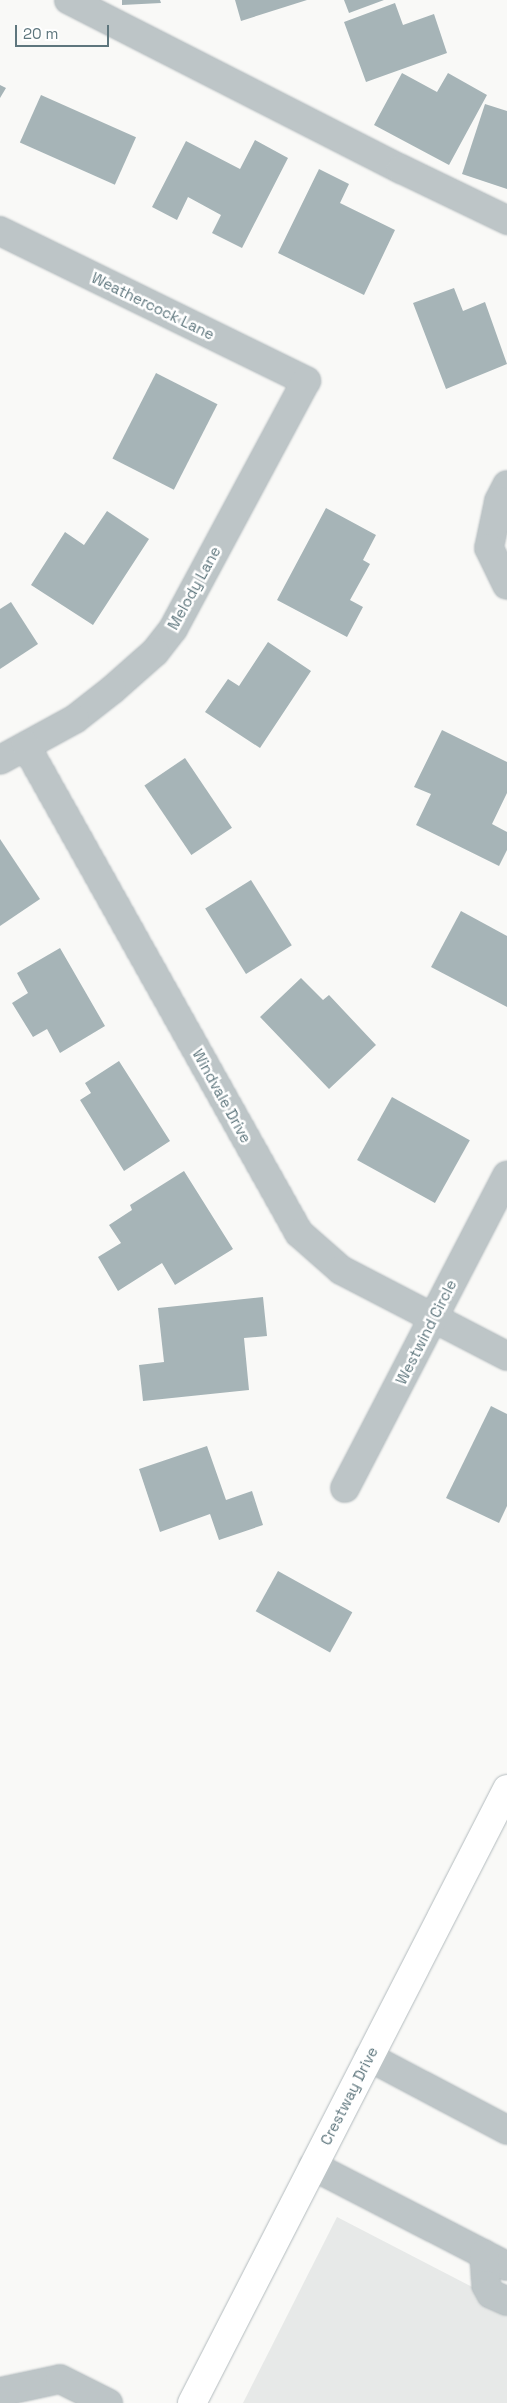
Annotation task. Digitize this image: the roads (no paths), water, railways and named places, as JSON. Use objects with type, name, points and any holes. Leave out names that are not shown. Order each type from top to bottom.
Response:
[{"type":"main road","name":"Crestway Drive","points":[[192,2403],[507,1789]]},
{"type":"street","points":[[69,0],[507,220]]},
{"type":"street","name":"Weathercock Lane","points":[[0,231],[306,381]]},
{"type":"street","name":"Melody Lane","points":[[0,760],[75,719],[112,690],[155,652],[173,629],[306,381]]},
{"type":"street","points":[[507,485],[499,501],[489,548],[507,585]]},
{"type":"street","name":"Windvale Drive","points":[[26,746],[298,1233],[341,1270],[507,1356]]},
{"type":"street","name":"Westwind Circle","points":[[345,1488],[507,1176]]},
{"type":"street","points":[[370,2057],[507,2130]]},
{"type":"street","points":[[313,2166],[495,2260],[486,2285],[491,2294],[507,2301]]},
{"type":"street","points":[[0,2392],[60,2379],[108,2403]]},
{"type":"street","points":[[0,2398],[7,2403]]}]
